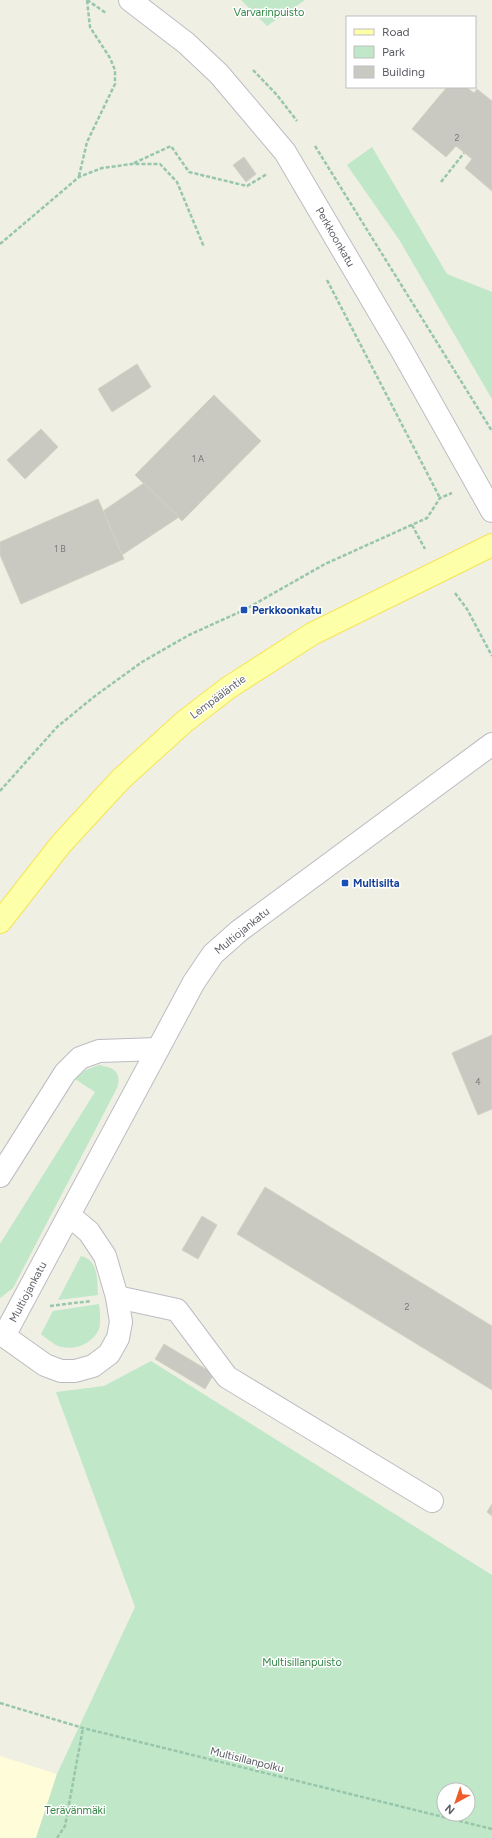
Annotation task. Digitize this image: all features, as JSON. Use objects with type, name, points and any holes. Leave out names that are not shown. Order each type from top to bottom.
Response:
[{"type":"main road","name":"Lempääläntie","points":[[0,922],[61,844],[121,779],[184,722],[228,688],[312,634],[492,545]]},
{"type":"street","name":"Perkkoonkatu","points":[[130,0],[186,43],[219,74],[285,152],[402,351],[492,511]]},
{"type":"street","name":"Multiojankatu","points":[[69,1215],[89,1232],[105,1256],[117,1297],[121,1322],[118,1338],[109,1354],[93,1366],[75,1371],[61,1371],[45,1365],[2,1334],[15,1316],[69,1215],[194,982],[213,954],[238,931],[492,744]]},
{"type":"street","points":[[0,1176],[65,1073],[80,1058],[99,1051],[158,1049]]},
{"type":"street","points":[[117,1297],[177,1310],[226,1377],[432,1501]]},
{"type":"path","points":[[87,0],[112,18]]},
{"type":"path","points":[[79,177],[87,142],[115,84],[115,70],[110,58],[90,27],[87,0]]},
{"type":"path","points":[[252,68],[277,96],[301,127]]},
{"type":"path","points":[[311,140],[492,431]]},
{"type":"path","points":[[132,164],[172,146],[189,172],[247,186],[269,173]]},
{"type":"path","points":[[440,182],[464,153]]},
{"type":"path","points":[[0,244],[79,177],[102,168],[132,164],[160,164],[177,182],[204,247]]},
{"type":"path","points":[[265,167],[273,178]]},
{"type":"path","points":[[0,791],[57,727],[95,696],[142,662],[189,635],[244,610],[325,564],[427,518],[440,498],[326,279]]},
{"type":"path","points":[[15,1316],[51,1306],[117,1297]]},
{"type":"path","points":[[48,1312],[54,1299]]},
{"type":"path","name":"Multisillanpolku","points":[[0,1703],[83,1728],[492,1829]]},
{"type":"path","points":[[58,1838],[65,1826],[83,1728]]},
{"type":"shaded area","points":[[0,1756],[57,1774],[36,1838],[0,1838]]},
{"type":"green space","name":"Varvarinpuisto","points":[[241,0],[305,0],[267,26]]},
{"type":"green space","points":[[372,147],[447,274],[492,292],[492,399],[400,241],[347,165]]},
{"type":"green space","points":[[99,1065],[109,1067],[116,1071],[118,1078],[117,1088],[13,1288],[0,1298],[0,1244],[95,1092],[75,1079],[86,1070]]},
{"type":"green space","points":[[81,1256],[87,1258],[94,1266],[97,1278],[98,1295],[58,1300]]},
{"type":"green space","points":[[99,1304],[99,1329],[96,1335],[87,1343],[75,1347],[62,1347],[56,1345],[41,1334],[53,1311]]},
{"type":"green space","name":"Multisillanpuisto","points":[[151,1361],[492,1575],[492,1838],[36,1838],[57,1774],[135,1607],[56,1392],[104,1386]]},
{"type":"building","points":[[446,88],[467,88],[474,93],[477,89],[492,101],[492,191],[465,168],[472,159],[456,146],[446,157],[412,129]]},
{"type":"building","points":[[244,157],[256,174],[246,182],[233,165]]},
{"type":"building","points":[[137,364],[151,387],[112,412],[98,389]]},
{"type":"building","points":[[214,395],[261,441],[182,521],[135,475]]},
{"type":"building","points":[[41,429],[58,447],[25,479],[7,460]]},
{"type":"building","points":[[144,483],[179,517],[122,555],[103,511]]},
{"type":"building","points":[[98,499],[124,559],[21,604],[0,555],[0,542]]},
{"type":"building","points":[[492,1035],[492,1109],[478,1115],[452,1053]]},
{"type":"building","points":[[265,1187],[492,1326],[492,1390],[237,1234]]},
{"type":"building","points":[[202,1216],[217,1225],[198,1259],[182,1250]]},
{"type":"building","points":[[164,1344],[214,1374],[205,1389],[155,1359]]},
{"type":"building","points":[[492,1504],[492,1516],[487,1512]]},
{"type":"place","name":"Perkkoonkatu","points":[[244,610]]},
{"type":"place","name":"Multisilta","points":[[345,883]]},
{"type":"park label","name":"Terävänmäki","points":[[75,1810]]}]
